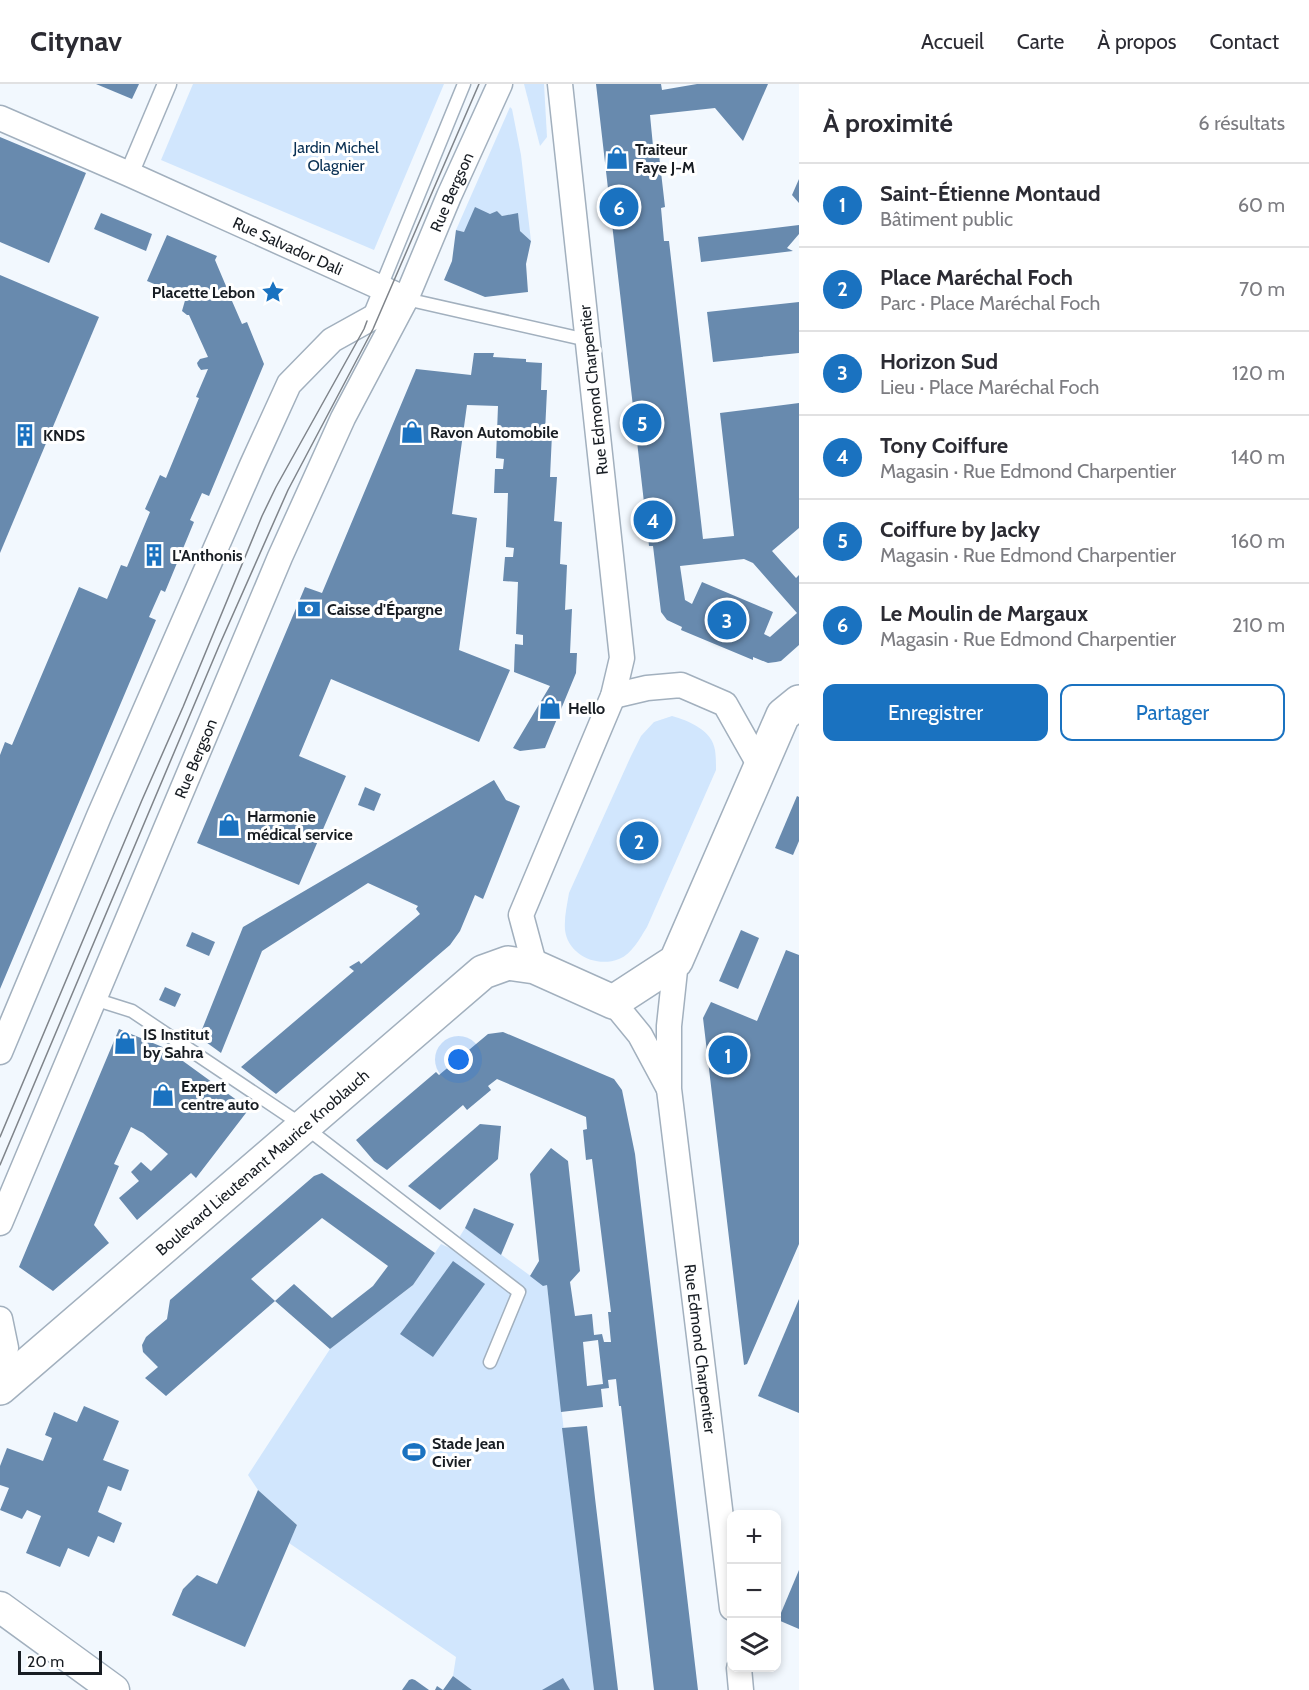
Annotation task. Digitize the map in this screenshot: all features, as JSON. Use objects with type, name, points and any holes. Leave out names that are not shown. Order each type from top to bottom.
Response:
[{"type":"main road","points":[[613,1002],[675,961],[760,766],[791,708]]},
{"type":"main road","name":"Boulevard Lieutenant Maurice Knoblauch","points":[[0,1388],[483,972],[508,963],[535,968],[613,1002]]},
{"type":"street","points":[[129,174],[167,84]]},
{"type":"street","name":"Rue Bergson","points":[[0,1223],[280,557],[343,418],[406,299],[449,196],[500,84]]},
{"type":"street","name":"Rue Edmond Charpentier","points":[[535,968],[521,915],[614,696],[622,658],[560,84]]},
{"type":"street","name":"Rue Salvador Dali","points":[[0,118],[406,299]]},
{"type":"street","points":[[0,1052],[109,794],[252,465],[290,384],[332,340],[406,299]]},
{"type":"street","points":[[614,696],[647,688],[681,685],[725,704],[760,766]]},
{"type":"street","name":"Rue Edmond Charpentier","points":[[675,961],[669,1026],[669,1089],[727,1567]]},
{"type":"street","name":"Rue Edmond Charpentier","points":[[613,1002],[640,1035],[669,1089]]},
{"type":"street","points":[[0,1319],[6,1348],[0,1367]]},
{"type":"street","points":[[0,1607],[114,1690]]},
{"type":"street","points":[[739,1672],[741,1690]]},
{"type":"lane","points":[[367,321],[464,84]]},
{"type":"lane","name":"Rue Salvador Dali","points":[[406,299],[587,340]]},
{"type":"lane","points":[[94,999],[132,1011],[305,1126],[519,1292],[490,1362]]},
{"type":"green space","name":"Jardin Michel Olagnier","points":[[193,84],[444,84],[374,250],[161,160]]},
{"type":"green space","points":[[524,84],[544,84],[547,137],[540,146]]},
{"type":"green space","points":[[510,107],[521,155],[531,241],[520,231],[518,214],[502,216],[497,211],[464,232],[456,230]]},
{"type":"green space","points":[[672,716],[699,727],[705,732],[713,743],[716,770],[647,927],[638,941],[624,957],[602,962],[593,960],[578,953],[567,939],[565,921],[569,893],[641,736],[654,722]]},
{"type":"green space","name":"Stade Jean Civier","points":[[465,1228],[543,1285],[547,1285],[594,1690],[472,1690],[453,1676],[456,1657],[289,1543],[297,1525],[258,1490],[248,1475],[330,1349],[413,1285],[441,1244],[452,1249]]},
{"type":"building","points":[[96,84],[139,84],[132,99]]},
{"type":"building","points":[[596,84],[661,84],[662,90],[697,84],[768,84],[743,141],[715,108],[650,115],[653,146],[658,146],[665,207],[661,208],[664,241],[669,241],[703,539],[734,536],[720,413],[799,403],[799,528],[772,551],[796,578],[799,575],[799,645],[781,661],[768,663],[753,657],[753,660],[681,630],[682,627],[667,620],[661,612],[653,546],[649,546]],"holes":[[[744,559],[753,563],[797,613],[770,637],[764,634],[773,612],[702,582],[692,604],[685,600],[680,566]]]},
{"type":"building","points":[[0,137],[86,173],[49,263],[0,242]]},
{"type":"building","points":[[799,179],[799,203],[792,195]]},
{"type":"building","points":[[475,207],[490,214],[497,211],[502,216],[518,213],[520,231],[531,241],[526,264],[528,292],[485,297],[444,280],[452,261],[456,230],[464,232]]},
{"type":"building","points":[[101,213],[152,234],[146,251],[94,229]]},
{"type":"building","points":[[799,225],[799,234],[787,248],[793,251],[701,262],[698,237]]},
{"type":"building","points":[[167,235],[217,256],[215,260],[226,286],[231,284],[237,299],[232,301],[242,324],[247,322],[264,364],[209,496],[202,493],[190,520],[194,522],[165,592],[161,590],[149,617],[156,620],[0,989],[0,755],[5,742],[12,745],[79,587],[107,599],[121,565],[127,567],[150,512],[145,509],[160,475],[166,478],[199,398],[196,397],[208,369],[201,370],[197,363],[200,359],[208,357],[189,315],[182,311],[186,297],[147,281]]},
{"type":"building","name":"KNDS","points":[[0,275],[99,317],[0,553]]},
{"type":"building","points":[[799,302],[799,353],[713,362],[707,312]]},
{"type":"building","points":[[474,353],[494,353],[493,357],[526,359],[526,362],[542,363],[541,390],[547,390],[545,432],[552,434],[550,477],[557,477],[554,521],[562,522],[560,564],[567,565],[565,610],[572,609],[570,653],[577,653],[576,673],[545,748],[520,751],[513,748],[550,686],[514,672],[515,644],[523,645],[523,635],[516,634],[518,582],[503,581],[505,557],[513,557],[514,548],[506,547],[508,493],[494,493],[495,469],[503,469],[504,459],[496,458],[498,406],[467,405],[452,514],[477,518],[459,650],[510,670],[479,742],[331,679],[299,756],[346,776],[299,885],[197,843],[305,587],[322,593],[416,369],[471,375]]},
{"type":"building","points":[[494,780],[506,800],[520,806],[483,899],[475,895],[460,931],[450,945],[276,1094],[241,1067],[354,971],[349,967],[359,961],[361,964],[420,914],[416,909],[418,906],[368,883],[262,951],[221,1053],[199,1037],[243,927]]},
{"type":"building","points":[[365,787],[381,794],[374,811],[358,805]]},
{"type":"building","points":[[797,796],[799,797],[799,841],[793,855],[775,848]]},
{"type":"building","points":[[741,930],[759,938],[738,989],[719,981]]},
{"type":"building","points":[[192,932],[215,942],[209,956],[186,946]]},
{"type":"building","points":[[786,950],[799,955],[799,1244],[747,1364],[744,1365],[703,1018],[711,1002],[757,1021]]},
{"type":"building","points":[[165,987],[181,994],[175,1007],[159,1000]]},
{"type":"building","points":[[119,1029],[165,1048],[249,1109],[196,1178],[191,1173],[137,1220],[119,1198],[139,1181],[131,1172],[141,1162],[151,1171],[168,1154],[143,1133],[131,1127],[114,1164],[119,1166],[94,1225],[109,1243],[53,1291],[19,1267]]},
{"type":"building","points":[[503,1032],[614,1079],[622,1090],[635,1154],[698,1690],[654,1690],[616,1379],[608,1380],[609,1388],[601,1389],[603,1407],[561,1412],[547,1285],[543,1286],[530,1276],[539,1261],[530,1174],[551,1148],[568,1161],[580,1271],[570,1282],[575,1316],[592,1314],[594,1335],[602,1334],[604,1342],[611,1342],[608,1312],[611,1312],[592,1159],[586,1160],[583,1130],[587,1129],[586,1117],[497,1079],[488,1086],[491,1090],[467,1110],[463,1105],[387,1170],[374,1161],[356,1140],[436,1072],[439,1075],[488,1034]],"holes":[[[598,1340],[603,1384],[587,1386],[583,1342]]]},
{"type":"building","points":[[480,1124],[501,1126],[498,1159],[440,1210],[408,1186]]},
{"type":"building","points":[[322,1173],[435,1253],[413,1285],[330,1349],[275,1301],[166,1396],[145,1378],[158,1367],[143,1352],[142,1345],[146,1337],[167,1319],[170,1300],[314,1176]],"holes":[[[322,1218],[388,1266],[373,1286],[332,1318],[294,1284],[275,1301],[251,1279]]]},
{"type":"building","points":[[474,1208],[514,1224],[501,1255],[465,1228]]},
{"type":"building","points":[[453,1261],[485,1284],[433,1357],[400,1334]]},
{"type":"building","points":[[799,1299],[799,1413],[758,1396]]},
{"type":"building","points":[[84,1406],[119,1421],[103,1460],[129,1470],[121,1491],[108,1486],[98,1512],[122,1523],[114,1543],[98,1536],[89,1557],[68,1548],[60,1567],[26,1553],[41,1516],[27,1510],[22,1519],[0,1510],[9,1488],[0,1485],[0,1466],[7,1448],[43,1461],[52,1438],[45,1435],[54,1412],[77,1422]]},
{"type":"building","points":[[587,1426],[618,1690],[594,1690],[562,1428]]},
{"type":"building","points":[[258,1490],[297,1525],[245,1647],[172,1615],[183,1589],[197,1575],[217,1584]]},
{"type":"building","points":[[799,1570],[799,1629],[781,1621],[781,1613]]},
{"type":"building","points":[[453,1676],[472,1690],[443,1690]]},
{"type":"building","points":[[563,1678],[570,1690],[542,1690]]},
{"type":"building","points":[[412,1679],[415,1680],[429,1690],[402,1690]]},
{"type":"tram line","points":[[0,1165],[219,646],[288,490],[373,329],[479,84]]},
{"type":"tram line","points":[[0,1137],[262,516],[367,321]]},
{"type":"place","name":"Traiteur Faye J-M","points":[[617,158]]},
{"type":"place","name":"Le Moulin de Margaux","points":[[619,207]]},
{"type":"place","name":"Placette Lebon","points":[[273,292]]},
{"type":"place","name":"Coiffure by Jacky","points":[[642,423]]},
{"type":"place","name":"Ravon Automobile","points":[[412,432]]},
{"type":"place","name":"KNDS","points":[[25,435]]},
{"type":"place","name":"Tony Coiffure","points":[[653,520]]},
{"type":"place","name":"L'Anthonis","points":[[154,555]]},
{"type":"place","name":"Caisse d'Épargne","points":[[309,609]]},
{"type":"place","name":"Horizon Sud","points":[[727,620]]},
{"type":"place","name":"Hello","points":[[550,708]]},
{"type":"place","name":"Harmonie médical service","points":[[229,825]]},
{"type":"place","name":"Place Maréchal Foch","points":[[639,841]]},
{"type":"place","name":"IS Institut by Sahra","points":[[125,1043]]},
{"type":"place","name":"Saint-Étienne Montaud","points":[[728,1055]]},
{"type":"place","name":"Expert centre auto","points":[[163,1095]]},
{"type":"place","name":"Stade Jean Civier","points":[[414,1452]]}]
